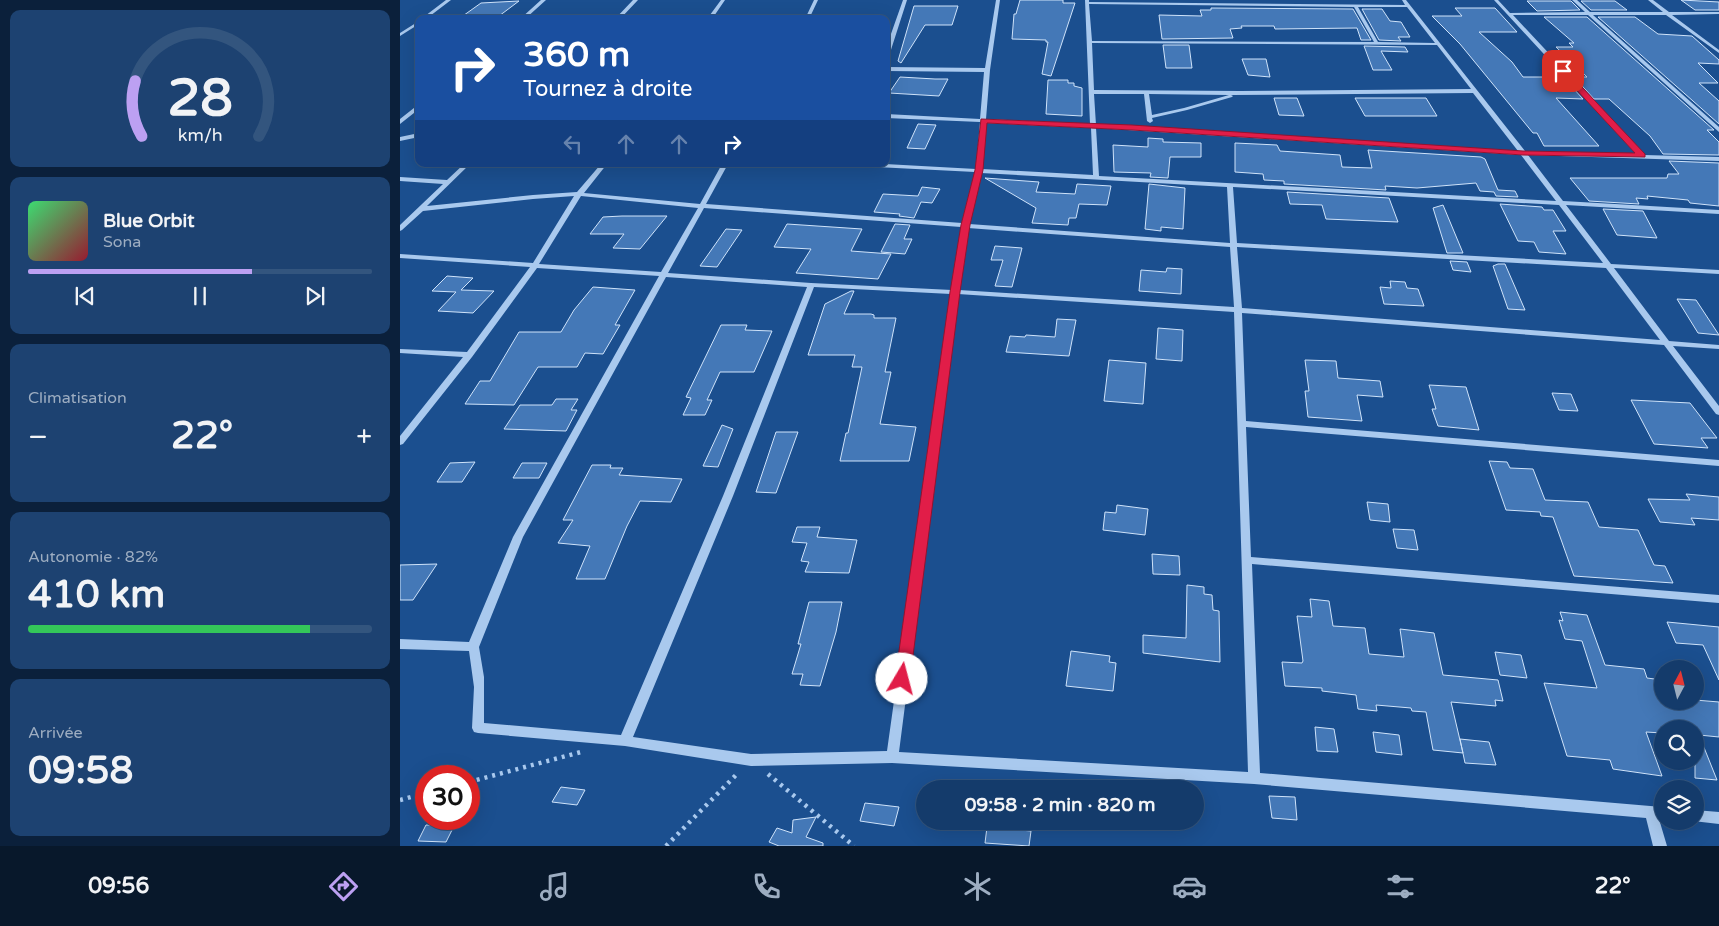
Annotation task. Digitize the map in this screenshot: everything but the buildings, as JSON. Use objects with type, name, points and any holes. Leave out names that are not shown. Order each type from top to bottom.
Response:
[{"type":"street","points":[[428,15],[449,0]]},
{"type":"street","points":[[527,15],[544,0]]},
{"type":"street","points":[[621,15],[636,0]]},
{"type":"street","points":[[712,15],[723,0]]},
{"type":"street","points":[[809,15],[816,0]]},
{"type":"street","points":[[890,44],[905,0]]},
{"type":"street","points":[[892,757],[955,292],[965,225],[979,170],[987,70],[998,0]]},
{"type":"street","points":[[1496,0],[1642,156]]},
{"type":"street","points":[[1574,0],[1719,130]]},
{"type":"street","points":[[1650,0],[1719,52]]},
{"type":"street","points":[[1096,176],[1087,2],[1355,5],[1406,3],[1523,153],[1719,412]]},
{"type":"street","points":[[1355,5],[1377,44]]},
{"type":"street","points":[[1510,14],[1719,13]]},
{"type":"street","points":[[400,26],[413,26]]},
{"type":"street","points":[[400,35],[413,26]]},
{"type":"street","points":[[1089,42],[1438,44]]},
{"type":"street","points":[[890,69],[987,70]]},
{"type":"street","points":[[1092,92],[1474,91]]},
{"type":"street","points":[[1146,92],[1150,129]]},
{"type":"street","points":[[1149,117],[1185,110],[1240,93]]},
{"type":"street","points":[[400,122],[415,109]]},
{"type":"street","points":[[890,116],[1094,125],[1523,153],[1719,159]]},
{"type":"street","points":[[400,139],[415,136]]},
{"type":"street","points":[[890,166],[1719,212]]},
{"type":"street","points":[[400,229],[464,167]]},
{"type":"street","points":[[400,442],[536,266],[579,194],[602,167]]},
{"type":"street","points":[[723,167],[518,538],[473,647],[479,668],[478,728],[625,741],[751,760],[892,757],[1254,778],[1654,813]]},
{"type":"street","points":[[400,179],[448,182]]},
{"type":"street","points":[[1230,185],[1238,310],[1254,778]]},
{"type":"street","points":[[421,209],[579,194],[701,206],[1233,245],[1719,272]]},
{"type":"street","points":[[400,256],[811,285],[1238,310],[1719,347]]},
{"type":"street","points":[[625,741],[728,496],[811,285]]},
{"type":"street","points":[[400,351],[469,355]]},
{"type":"street","points":[[1241,424],[1719,463]]},
{"type":"street","points":[[1246,560],[1719,599]]},
{"type":"street","points":[[400,644],[473,647]]},
{"type":"street","points":[[1704,817],[1719,818]]},
{"type":"street","points":[[1659,830],[1660,846]]},
{"type":"path","points":[[480,779],[588,750]]},
{"type":"path","points":[[666,846],[751,760],[854,846]]},
{"type":"path","points":[[400,800],[415,796]]},
{"type":"route","points":[[902,679],[955,292],[965,225],[979,170],[984,120],[1523,153],[1642,156],[1563,71]]}]
